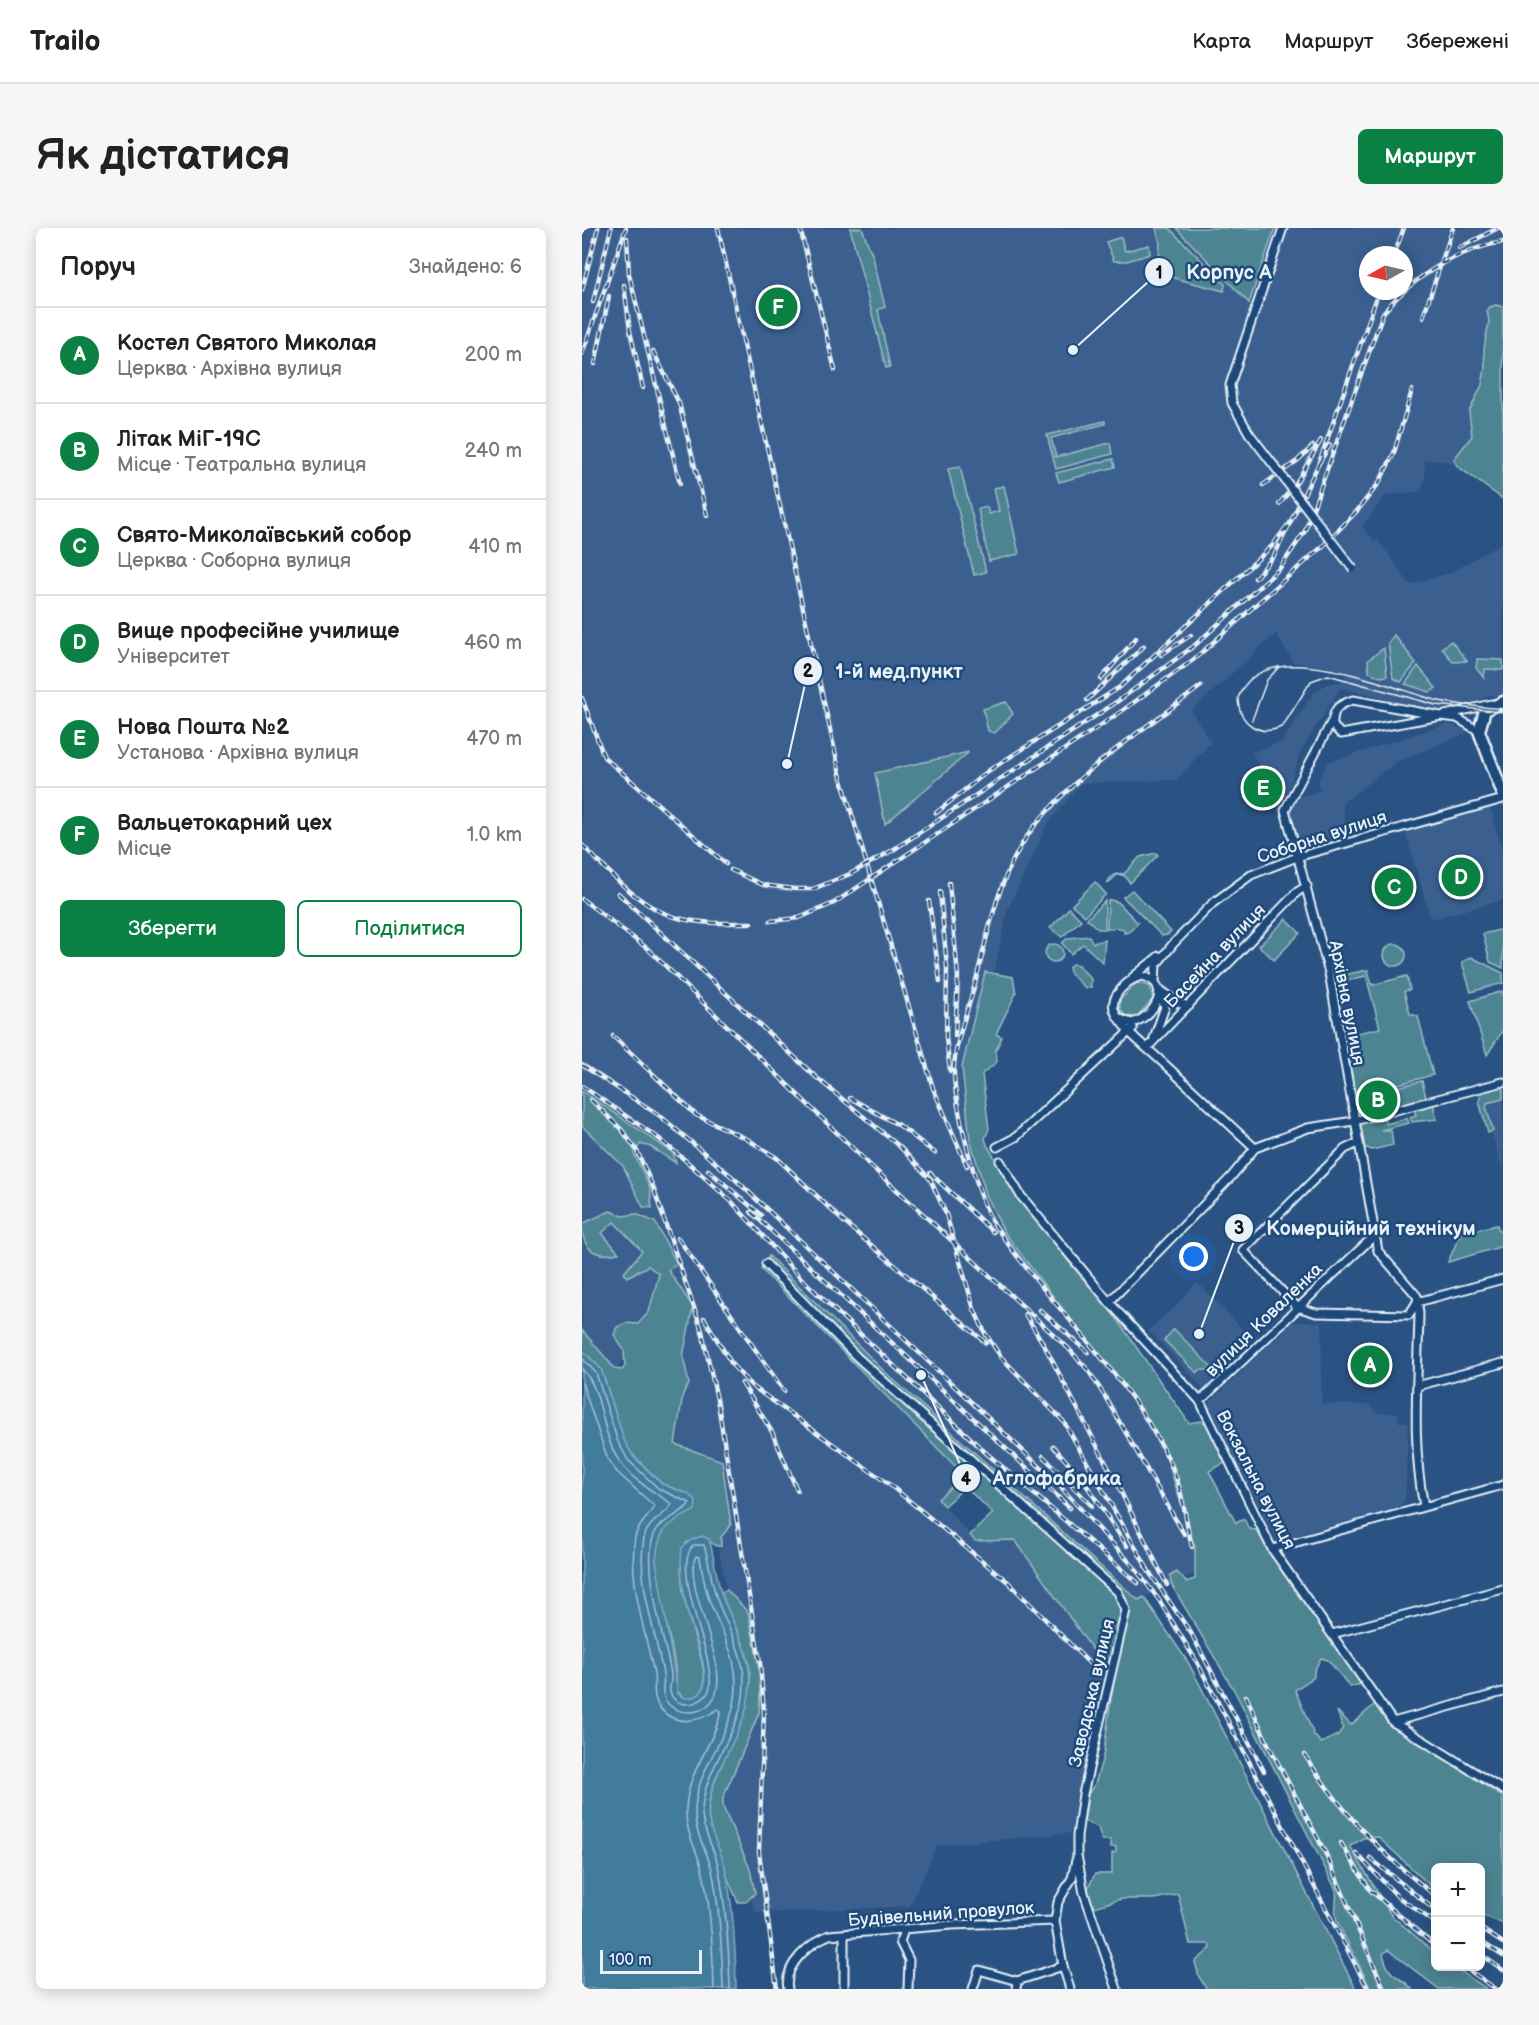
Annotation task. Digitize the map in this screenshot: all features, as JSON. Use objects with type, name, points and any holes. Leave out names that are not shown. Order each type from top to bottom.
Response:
[{"type":"main road","points":[[1503,701],[1485,710],[1479,731],[1503,794]]},
{"type":"street","points":[[1283,228],[1230,385],[1232,403],[1249,433],[1353,569]]},
{"type":"street","name":"Архівна вулиця","points":[[1417,1302],[1417,1296],[1408,1284],[1378,1251],[1329,973],[1285,810],[1333,719],[1336,709],[1353,700],[1441,716]]},
{"type":"street","points":[[1333,719],[1333,726],[1341,734],[1441,716],[1503,701]]},
{"type":"street","points":[[1464,711],[1479,731]]},
{"type":"street","points":[[1441,716],[1457,718],[1479,731]]},
{"type":"street","name":"Соборна вулиця","points":[[1157,988],[1156,965],[1173,944],[1213,903],[1251,875],[1297,856],[1503,799]]},
{"type":"street","name":"Басейна вулиця","points":[[1147,1048],[1297,892],[1307,886]]},
{"type":"street","name":"Соборна вулиця","points":[[1129,981],[1173,944]]},
{"type":"street","points":[[1189,1006],[1179,1003],[1142,976],[1129,981],[1115,998],[1115,1011],[1130,1030],[1255,1148]]},
{"type":"street","points":[[997,1147],[1016,1137],[1144,1018],[1158,1002],[1157,988]]},
{"type":"street","points":[[1147,1048],[1154,1038],[1165,1007],[1157,988]]},
{"type":"street","points":[[1118,1017],[1131,1023],[1144,1018]]},
{"type":"street","points":[[1109,1302],[1231,1177],[1255,1148],[1308,1128],[1354,1121],[1503,1082]]},
{"type":"street","points":[[1358,1143],[1345,1149],[1243,1250],[1297,1307],[1316,1313],[1408,1315],[1417,1302],[1503,1279]]},
{"type":"street","name":"Вокзальна вулиця","points":[[1000,1161],[1021,1196],[1109,1302],[1200,1401],[1272,1550],[1393,1722],[1502,1788]]},
{"type":"street","name":"вулиця Коваленка","points":[[1200,1401],[1375,1235]]},
{"type":"street","name":"Заводська вулиця","points":[[766,1264],[857,1357],[1118,1592],[1126,1610],[1083,1794],[1077,1855],[1084,1893],[1117,1989]]},
{"type":"street","points":[[1417,1302],[1417,1468],[1424,1506]]},
{"type":"street","points":[[1418,1386],[1503,1363]]},
{"type":"street","points":[[1272,1550],[1503,1485]]},
{"type":"street","points":[[1332,1634],[1503,1589]]},
{"type":"street","points":[[1393,1722],[1503,1692]]},
{"type":"street","points":[[1070,1989],[1063,1966],[1055,1921],[1059,1902],[1072,1878],[1077,1855]]},
{"type":"street","name":"Будівельний провулок","points":[[788,1989],[789,1976],[803,1952],[817,1940],[830,1935],[952,1925],[1055,1921]]},
{"type":"street","points":[[904,1930],[900,1942],[909,1960],[909,1989]]},
{"type":"street","points":[[844,1935],[844,1989]]},
{"type":"street","points":[[973,1989],[979,1970],[1017,1981],[1063,1966]]},
{"type":"street","points":[[1016,1989],[1017,1981]]},
{"type":"shaded area","points":[[582,228],[1503,228],[1503,478],[1443,461],[1424,460],[1425,477],[1421,491],[1386,495],[1362,527],[1375,542],[1378,540],[1410,585],[1452,572],[1503,542],[1503,695],[1488,695],[1447,719],[1369,694],[1340,688],[1300,752],[1289,789],[1300,797],[1320,791],[1318,781],[1327,763],[1447,724],[1471,731],[1394,763],[1342,803],[1348,838],[1299,853],[1288,812],[1277,801],[1252,752],[1282,742],[1314,692],[1327,684],[1343,681],[1347,673],[1293,662],[1276,633],[1191,711],[1211,742],[1176,780],[1081,783],[1048,823],[1007,911],[974,1070],[979,1120],[990,1160],[1156,1383],[1220,1561],[1138,1600],[885,1372],[769,1256],[761,1269],[965,1475],[938,1499],[975,1541],[1015,1540],[1104,1666],[1071,1833],[937,1845],[910,1906],[756,1913],[718,1800],[747,1617],[727,1592],[716,1536],[671,1445],[671,1349],[687,1300],[615,1369],[582,1330]]},
{"type":"shaded area","points":[[1490,807],[1503,855],[1503,900],[1431,919],[1405,831]]},
{"type":"shaded area","points":[[1503,1094],[1503,1171],[1482,1100]]},
{"type":"shaded area","points":[[1197,1282],[1252,1339],[1204,1389],[1148,1330],[1171,1311]]},
{"type":"shaded area","points":[[1291,1322],[1322,1322],[1321,1404],[1370,1405],[1377,1413],[1398,1413],[1398,1422],[1408,1422],[1405,1500],[1395,1510],[1277,1540],[1207,1405],[1277,1337],[1278,1339]]},
{"type":"green space","points":[[850,228],[862,228],[873,257],[885,307],[878,310],[890,367],[886,368]]},
{"type":"green space","points":[[1156,228],[1169,228],[1225,284],[1224,291],[1158,274],[1160,243]]},
{"type":"green space","points":[[1176,228],[1275,228],[1249,303]]},
{"type":"green space","points":[[1121,237],[1125,251],[1149,245],[1150,254],[1127,261],[1114,261],[1106,242]]},
{"type":"green space","points":[[1496,305],[1503,307],[1503,499],[1457,466],[1454,459],[1472,436],[1469,412],[1482,385],[1485,369],[1484,349],[1489,321],[1487,311]]},
{"type":"green space","points":[[1105,421],[1105,424],[1051,438],[1056,457],[1110,443],[1112,454],[1056,469],[1047,435]]},
{"type":"green space","points":[[1113,459],[1115,467],[1059,482],[1056,473]]},
{"type":"green space","points":[[960,467],[986,572],[974,575],[948,469]]},
{"type":"green space","points":[[1004,486],[1019,554],[989,561],[978,509],[987,507],[989,514],[999,511],[994,488]]},
{"type":"green space","points":[[1394,635],[1416,663],[1401,682],[1393,678],[1388,643]]},
{"type":"green space","points":[[1451,641],[1467,661],[1453,662],[1442,648]]},
{"type":"green space","points":[[1384,648],[1387,676],[1381,677],[1369,672],[1368,660]]},
{"type":"green space","points":[[1477,659],[1503,660],[1503,670],[1485,669],[1484,678],[1476,668]]},
{"type":"green space","points":[[1418,666],[1436,688],[1430,692],[1405,684]]},
{"type":"green space","points":[[1006,702],[1013,714],[995,733],[988,731],[983,709]]},
{"type":"green space","points":[[969,752],[885,824],[875,773]]},
{"type":"green space","points":[[1156,853],[1158,855],[1130,883],[1125,876],[1118,874],[1124,874],[1140,857]]},
{"type":"green space","points":[[1095,882],[1106,894],[1085,916],[1072,905]]},
{"type":"green space","points":[[1132,890],[1171,932],[1162,936],[1123,897]]},
{"type":"green space","points":[[1105,901],[1105,929],[1098,929],[1087,919]]},
{"type":"green space","points":[[1108,901],[1118,902],[1138,923],[1129,932],[1124,933],[1124,929],[1114,927],[1107,929]]},
{"type":"green space","points":[[1069,908],[1081,920],[1062,937],[1050,928]]},
{"type":"green space","points":[[1286,919],[1300,933],[1274,960],[1259,946]]},
{"type":"green space","points":[[1503,929],[1503,968],[1490,962],[1483,934]]},
{"type":"green space","points":[[1089,936],[1093,943],[1105,940],[1103,963],[1083,944],[1071,954],[1062,943],[1068,938]]},
{"type":"green space","points":[[1054,944],[1060,947],[1063,953],[1060,959],[1054,962],[1048,959],[1045,953],[1048,947]]},
{"type":"green space","points":[[1395,944],[1403,947],[1406,955],[1403,963],[1395,966],[1387,963],[1384,955],[1387,947]]},
{"type":"green space","points":[[1471,957],[1503,973],[1503,983],[1471,992],[1462,962]]},
{"type":"green space","points":[[1072,964],[1078,965],[1091,979],[1091,987],[1085,988],[1070,973],[1069,967]]},
{"type":"green space","points":[[1368,970],[1372,985],[1407,976],[1410,990],[1404,991],[1410,1014],[1418,1016],[1433,1075],[1356,1095],[1344,1036],[1380,1028],[1366,976],[1335,983],[1334,977]]},
{"type":"green space","points":[[985,972],[1013,977],[1016,993],[996,1034],[1002,1037],[996,1050],[997,1062],[982,1074],[989,1129],[985,1138],[987,1145],[1012,1187],[1072,1266],[1107,1305],[1189,1423],[1201,1421],[1207,1424],[1225,1463],[1209,1471],[1236,1523],[1244,1519],[1249,1529],[1256,1530],[1361,1684],[1350,1687],[1328,1660],[1321,1658],[1314,1671],[1314,1677],[1295,1690],[1314,1735],[1321,1743],[1338,1735],[1343,1728],[1337,1711],[1351,1725],[1375,1704],[1395,1727],[1503,1797],[1503,1923],[1485,1916],[1485,1863],[1431,1863],[1431,1886],[1378,1837],[1363,1838],[1350,1846],[1391,1915],[1431,1950],[1431,1971],[1460,1971],[1487,1989],[1439,1989],[1388,1950],[1383,1954],[1389,1969],[1412,1989],[1371,1989],[1337,1921],[1336,1890],[1234,1690],[1171,1584],[1170,1576],[1177,1572],[1186,1582],[1195,1579],[1195,1547],[1167,1459],[1136,1405],[1004,1232],[986,1194],[970,1139],[962,1067]]},
{"type":"green space","points":[[1137,983],[1150,986],[1153,999],[1136,1017],[1126,1016],[1120,1009],[1120,1000]]},
{"type":"green space","points":[[1503,991],[1503,1030],[1487,1055],[1470,1001]]},
{"type":"green space","points":[[1422,1081],[1426,1097],[1367,1114],[1361,1096]]},
{"type":"green space","points":[[1503,1086],[1503,1099],[1487,1103],[1486,1106],[1493,1131],[1488,1133],[1479,1101],[1482,1092]]},
{"type":"green space","points":[[582,1091],[673,1153],[676,1163],[651,1147],[640,1144],[634,1154],[650,1188],[652,1208],[643,1207],[623,1166],[582,1126]]},
{"type":"green space","points":[[1433,1104],[1437,1119],[1412,1122],[1410,1117],[1416,1115],[1414,1109]]},
{"type":"green space","points":[[1384,1117],[1386,1124],[1407,1118],[1409,1123],[1381,1130],[1391,1130],[1393,1145],[1372,1150],[1364,1147],[1359,1124]]},
{"type":"green space","points":[[610,1211],[623,1216],[636,1214],[655,1222],[677,1264],[668,1270],[693,1307],[683,1356],[689,1384],[683,1394],[675,1444],[722,1461],[731,1525],[721,1537],[721,1546],[716,1546],[702,1536],[686,1543],[681,1569],[684,1596],[704,1674],[703,1689],[700,1694],[692,1697],[684,1698],[676,1690],[676,1673],[660,1594],[656,1556],[659,1537],[688,1494],[662,1484],[627,1449],[601,1369],[582,1350],[582,1330],[615,1369],[622,1370],[625,1366],[624,1350],[614,1335],[617,1327],[626,1323],[638,1324],[649,1312],[659,1274],[648,1266],[627,1277],[624,1273],[642,1251],[614,1222],[602,1233],[619,1253],[597,1253],[587,1246],[582,1224]]},
{"type":"green space","points":[[1497,1225],[1499,1231],[1503,1229],[1503,1246],[1448,1262],[1462,1230],[1467,1232]]},
{"type":"green space","points":[[769,1256],[885,1372],[1138,1600],[1144,1597],[1189,1664],[1356,1989],[1207,1989],[1199,1977],[1195,1962],[1210,1949],[1209,1944],[1190,1944],[1178,1894],[1154,1899],[1121,1899],[1091,1908],[1088,1888],[1095,1874],[1112,1874],[1112,1853],[1116,1852],[1116,1847],[1111,1847],[1111,1840],[1102,1840],[1098,1827],[1084,1821],[1088,1794],[1095,1784],[1103,1757],[1115,1670],[1104,1666],[1015,1540],[975,1541],[970,1535],[993,1513],[965,1487],[944,1506],[938,1499],[964,1475],[761,1269]]},
{"type":"green space","points":[[1174,1329],[1211,1367],[1209,1370],[1200,1370],[1197,1373],[1164,1340]]},
{"type":"green space","points":[[727,1590],[748,1612],[761,1675],[759,1713],[723,1798],[723,1807],[750,1869],[755,1893],[746,1902],[738,1902],[717,1852],[709,1825],[712,1788],[743,1717],[750,1678],[747,1655],[721,1592]]},
{"type":"water","points":[[582,1350],[601,1369],[624,1440],[633,1456],[662,1484],[688,1494],[696,1500],[695,1510],[666,1528],[657,1550],[656,1561],[678,1694],[684,1698],[698,1695],[702,1692],[705,1681],[703,1662],[688,1613],[682,1580],[682,1548],[691,1540],[702,1536],[709,1539],[721,1593],[741,1639],[748,1663],[750,1676],[747,1705],[738,1732],[714,1783],[708,1811],[710,1825],[728,1881],[736,1989],[582,1989]]},
{"type":"tram line","points":[[1503,709],[1443,702],[1358,676],[1328,669],[1298,666],[1272,668],[1251,678],[1238,698],[1242,715],[1247,721],[1252,726],[1266,730],[1283,726],[1311,681],[1328,675],[1436,705],[1503,712]]},
{"type":"tram line","points":[[1252,720],[1267,680],[1279,667]]},
{"type":"railway","points":[[582,290],[598,228]]},
{"type":"railway","points":[[593,302],[611,228]]},
{"type":"railway","points":[[582,354],[626,228]]},
{"type":"railway","points":[[718,228],[840,774],[933,1088],[967,1166]]},
{"type":"railway","points":[[800,228],[835,370]]},
{"type":"railway","points":[[1397,246],[1404,228]]},
{"type":"railway","points":[[1423,317],[1453,228]]},
{"type":"railway","points":[[1459,248],[1498,228]]},
{"type":"railway","points":[[627,238],[629,274],[680,484]]},
{"type":"railway","points":[[731,870],[763,885],[795,889],[813,889],[850,874],[893,850],[1118,701],[1194,646],[1280,568],[1305,531],[1383,313],[1407,288],[1437,267],[1469,251],[1503,242]]},
{"type":"railway","points":[[624,285],[630,331],[643,388]]},
{"type":"railway","points":[[595,364],[609,296]]},
{"type":"railway","points":[[1330,445],[1319,463],[1376,300]]},
{"type":"railway","points":[[653,351],[679,403],[707,515]]},
{"type":"railway","points":[[770,921],[799,918],[834,903],[1119,713],[1193,660],[1323,546],[1357,511],[1379,483],[1394,453],[1412,390]]},
{"type":"railway","points":[[1279,504],[1295,485],[1321,440]]},
{"type":"railway","points":[[1263,485],[1297,461],[1313,446]]},
{"type":"railway","points":[[1255,578],[1274,556],[1319,463]]},
{"type":"railway","points":[[936,813],[988,771],[1120,687],[1272,546],[1287,526]]},
{"type":"railway","points":[[1161,655],[1191,635]]},
{"type":"railway","points":[[1101,679],[1136,638]]},
{"type":"railway","points":[[1087,700],[1144,646]]},
{"type":"railway","points":[[1192,1547],[1177,1479],[1150,1426],[1108,1366],[1015,1254],[987,1211],[973,1171],[961,1122],[954,1066],[959,1038],[995,906],[1021,846],[1033,828],[1070,788],[1134,735],[1201,686]]},
{"type":"railway","points":[[582,698],[604,757],[726,864]]},
{"type":"railway","points":[[582,845],[627,889],[653,908],[682,919],[699,922],[751,923]]},
{"type":"railway","points":[[949,883],[958,976],[955,1036]]},
{"type":"railway","points":[[940,892],[947,967],[946,1038],[950,1071]]},
{"type":"railway","points":[[618,893],[817,1078],[900,1147],[930,1179],[946,1214],[974,1309],[985,1333],[1001,1357],[1064,1422],[1150,1573]]},
{"type":"railway","points":[[582,899],[648,949],[872,1167],[1068,1348],[1088,1370],[1104,1395],[1184,1534]]},
{"type":"railway","points":[[929,901],[940,982]]},
{"type":"railway","points":[[613,1036],[696,1115],[747,1139],[777,1158],[844,1222],[986,1343]]},
{"type":"railway","points":[[582,1065],[659,1115],[736,1180],[1056,1482],[1134,1567],[1159,1600],[1198,1664],[1368,1989]]},
{"type":"railway","points":[[582,1086],[657,1137],[731,1201],[802,1279],[985,1452],[1138,1583]]},
{"type":"railway","points":[[850,1098],[900,1126],[935,1153]]},
{"type":"railway","points":[[591,1100],[622,1130],[637,1151],[653,1187],[702,1331],[718,1404],[760,1663],[764,1712],[759,1852],[777,1989]]},
{"type":"railway","points":[[708,1170],[761,1215]]},
{"type":"railway","points":[[930,1173],[993,1232]]},
{"type":"railway","points":[[751,1212],[1070,1508]]},
{"type":"railway","points":[[678,1238],[784,1391]]},
{"type":"railway","points":[[1040,1310],[1088,1352]]},
{"type":"railway","points":[[1025,1314],[1044,1345],[1116,1482],[1167,1585]]},
{"type":"railway","points":[[704,1318],[733,1366],[752,1386],[890,1485],[1008,1582],[1092,1666]]},
{"type":"railway","points":[[742,1383],[772,1432],[797,1490]]},
{"type":"railway","points":[[1053,1446],[1083,1480],[1127,1546]]},
{"type":"railway","points":[[1043,1456],[1092,1506]]},
{"type":"railway","points":[[1145,1566],[1191,1633],[1264,1771]]},
{"type":"railway","points":[[1246,1696],[1268,1744],[1325,1852],[1384,1989]]},
{"type":"railway","points":[[1305,1755],[1332,1794],[1364,1832],[1399,1866],[1431,1892]]},
{"type":"railway","points":[[1341,1843],[1370,1890],[1431,1943]]},
{"type":"railway","points":[[1356,1853],[1398,1897],[1431,1920]]},
{"type":"railway","points":[[1370,1858],[1431,1907]]},
{"type":"railway","points":[[1485,1931],[1503,1943]]},
{"type":"railway","points":[[1485,1944],[1503,1956]]},
{"type":"railway","points":[[1485,1957],[1503,1970]]},
{"type":"railway","points":[[1470,1971],[1496,1989]]},
{"type":"place","name":"Вальцетокарний цех","points":[[778,307]]},
{"type":"place","name":"Корпус А","points":[[1073,350]]},
{"type":"place","name":"1-й мед.пункт","points":[[787,764]]},
{"type":"place","name":"Нова Пошта №2","points":[[1263,788]]},
{"type":"place","name":"Вище професійне училище","points":[[1461,877]]},
{"type":"place","name":"Свято-Миколаївський собор","points":[[1394,887]]},
{"type":"place","name":"Літак МіГ-19С","points":[[1378,1100]]},
{"type":"place","name":"Комерційний технікум","points":[[1199,1334]]},
{"type":"place","name":"Костел Святого Миколая","points":[[1370,1365]]},
{"type":"place","name":"Аглофабрика","points":[[921,1375]]}]
